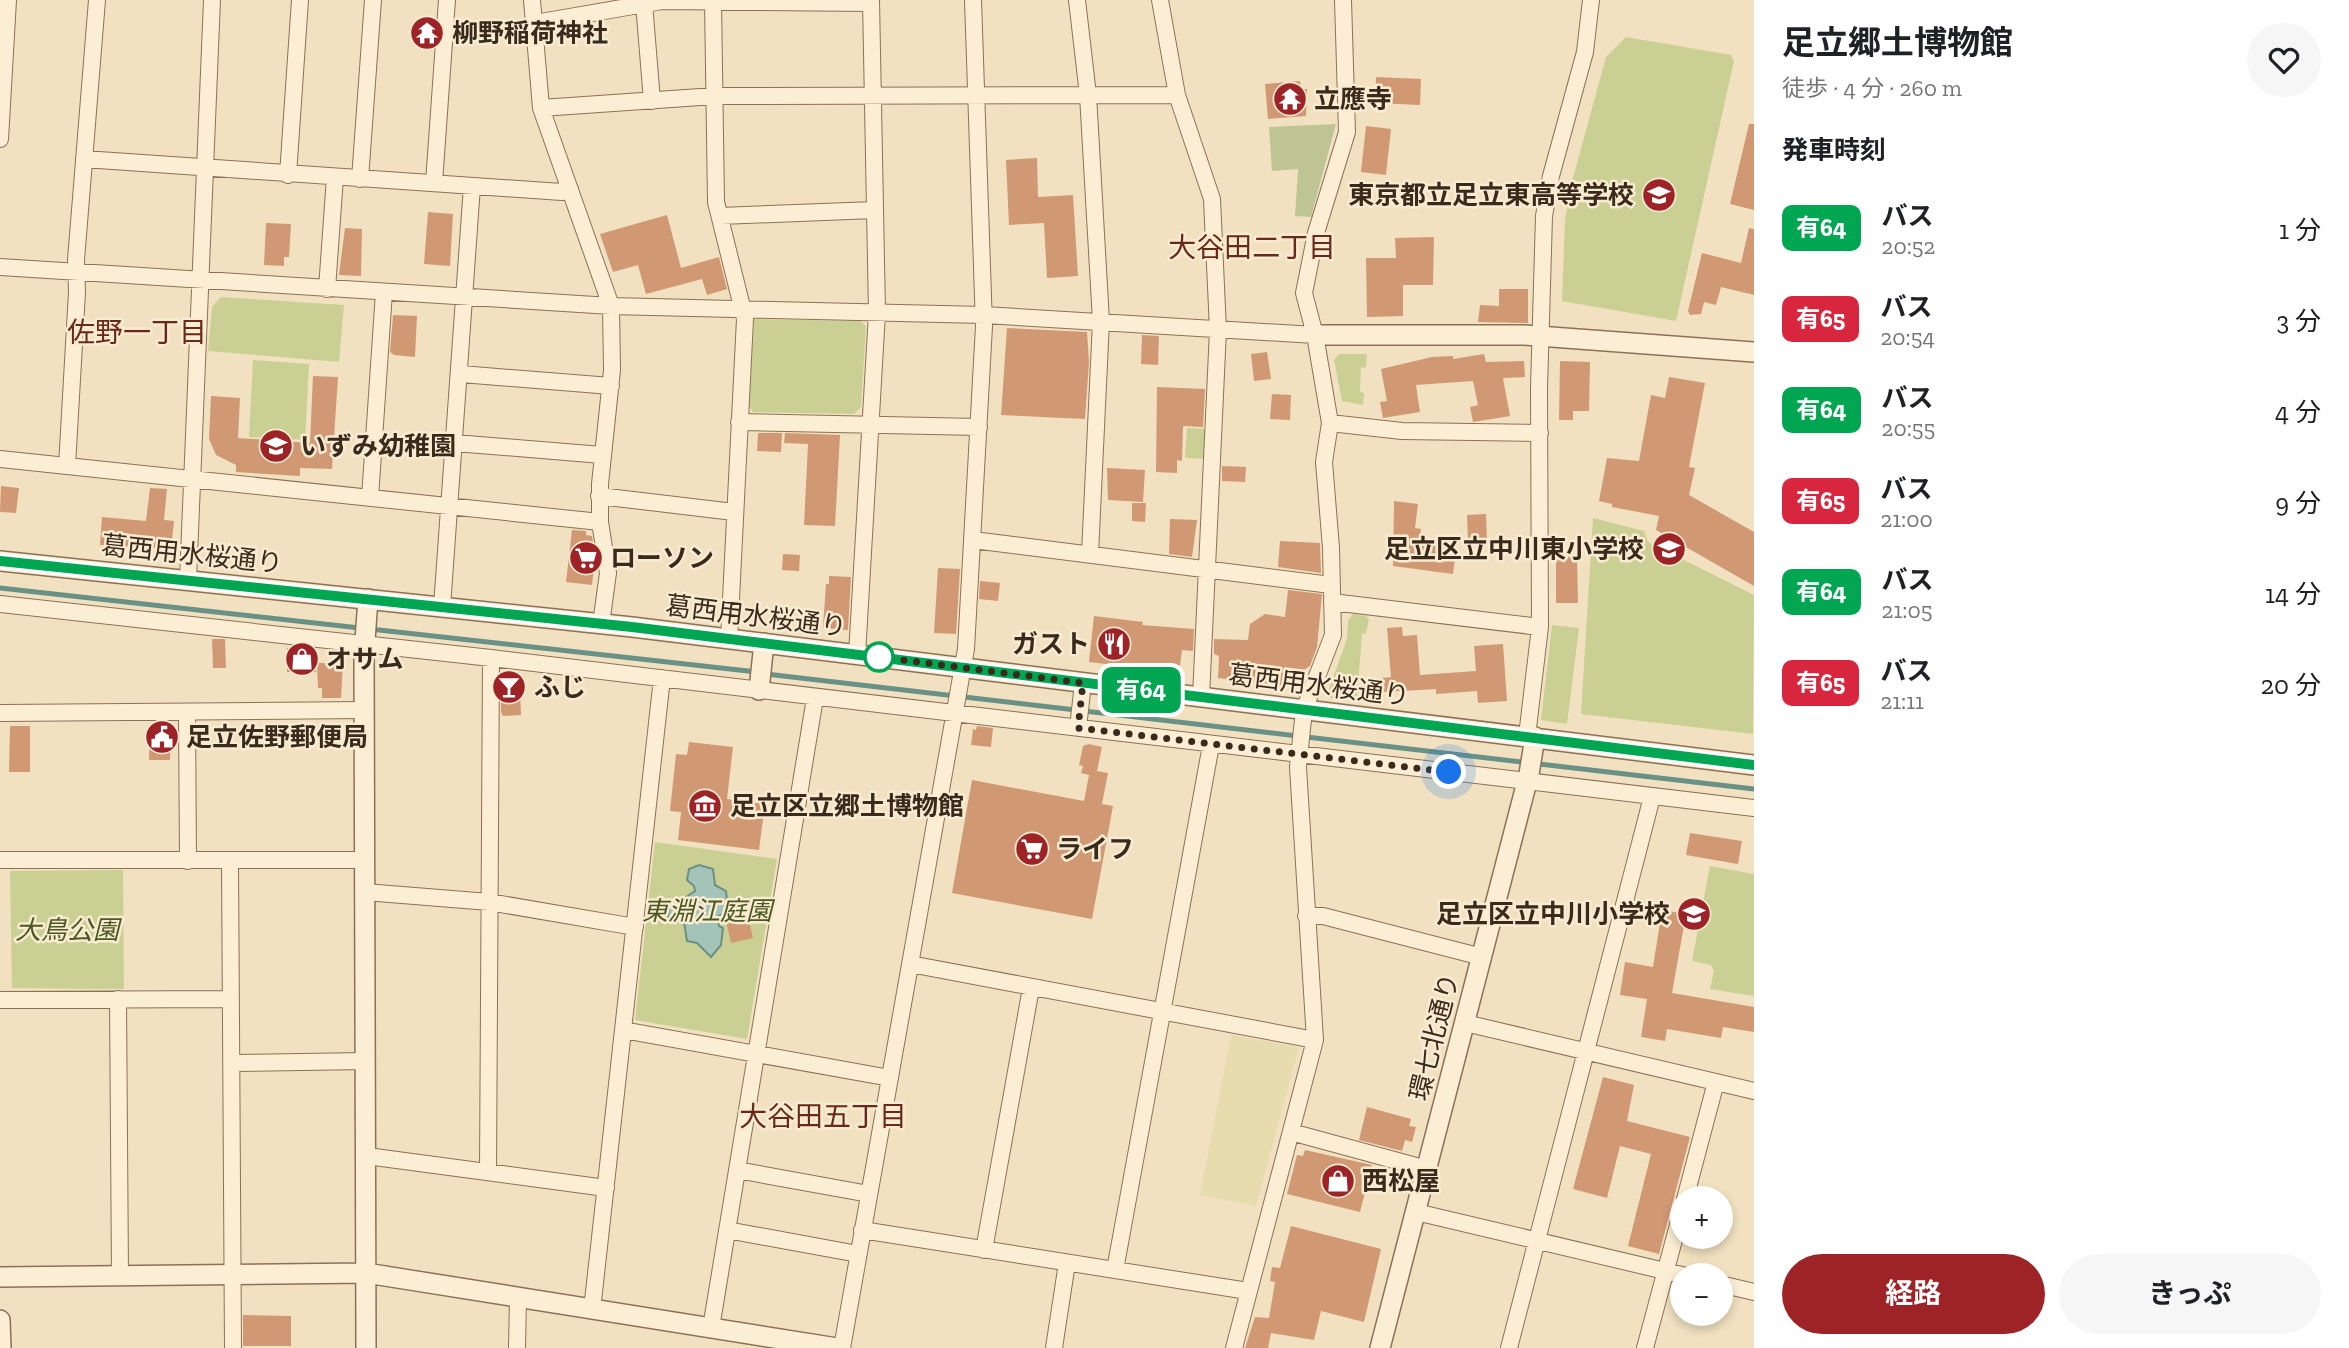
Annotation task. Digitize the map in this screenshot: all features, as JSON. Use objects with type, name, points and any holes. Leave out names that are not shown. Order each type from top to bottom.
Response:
[{"type":"street","points":[[0,139],[8,0]]},
{"type":"street","points":[[67,466],[84,159],[97,0]]},
{"type":"street","points":[[188,580],[212,0]]},
{"type":"street","points":[[288,174],[300,0]]},
{"type":"street","points":[[360,179],[373,0]]},
{"type":"street","points":[[434,183],[447,0]]},
{"type":"street","points":[[532,0],[541,108],[611,306],[614,350],[599,496],[608,573],[601,624]]},
{"type":"street","points":[[0,1277],[366,1273],[839,1348],[963,674],[973,540],[984,315],[973,0]]},
{"type":"street","points":[[1077,0],[1088,95],[1101,321],[1090,554]]},
{"type":"street","points":[[1160,0],[1177,95],[1210,187],[1218,330],[1201,697]]},
{"type":"street","points":[[1234,1348],[1315,1040],[1306,916],[1301,734],[1333,635],[1324,463],[1330,422],[1315,335],[1304,293],[1317,233],[1348,121],[1343,0]]},
{"type":"street","points":[[1532,741],[1540,627],[1539,362],[1543,337],[1544,216],[1551,176],[1584,52],[1591,0]]},
{"type":"street","points":[[713,1],[716,202],[744,310],[729,639]]},
{"type":"street","points":[[535,23],[644,3],[871,1],[877,313],[857,654]]},
{"type":"street","points":[[644,3],[652,101]]},
{"type":"street","points":[[541,108],[715,96],[1177,95]]},
{"type":"street","points":[[84,159],[472,187],[562,192],[570,189]]},
{"type":"street","points":[[327,289],[335,177]]},
{"type":"street","points":[[442,607],[461,374],[472,187]]},
{"type":"street","points":[[720,216],[875,210]]},
{"type":"street","points":[[0,268],[611,306],[984,315],[1315,335],[1543,337],[1754,352]]},
{"type":"street","points":[[370,498],[384,292]]},
{"type":"street","points":[[461,374],[611,386]]},
{"type":"street","points":[[739,422],[979,427]]},
{"type":"street","points":[[1330,422],[1402,430],[1540,433]]},
{"type":"street","points":[[455,443],[602,454]]},
{"type":"street","points":[[0,459],[600,522]]},
{"type":"street","points":[[599,496],[734,512]]},
{"type":"street","points":[[973,540],[1208,568],[1332,593],[1540,627]]},
{"type":"street","name":"葛西用水桜通り","points":[[0,562],[601,624],[729,639],[763,651],[857,654],[963,674],[1082,689],[1201,697],[1301,734],[1532,741],[1754,765]]},
{"type":"street","points":[[366,1348],[364,710],[368,599]]},
{"type":"street","points":[[0,604],[365,633],[491,657],[815,698],[1078,725],[1211,745],[1301,734],[1528,778],[1652,797],[1754,808]]},
{"type":"street","points":[[760,690],[763,651]]},
{"type":"street","points":[[488,1172],[491,657]]},
{"type":"street","points":[[592,1310],[662,678]]},
{"type":"street","points":[[1078,725],[1082,689]]},
{"type":"street","points":[[711,1328],[815,698]]},
{"type":"street","points":[[0,713],[364,710]]},
{"type":"street","points":[[187,713],[188,861]]},
{"type":"street","name":"環七北通り","points":[[1380,1348],[1528,778],[1532,741]]},
{"type":"street","points":[[1115,1270],[1211,745]]},
{"type":"street","points":[[1508,1348],[1652,797]]},
{"type":"street","points":[[0,860],[365,860]]},
{"type":"street","points":[[230,861],[233,1348]]},
{"type":"street","points":[[365,892],[489,902],[635,927]]},
{"type":"street","points":[[1306,916],[1322,916],[1482,957]]},
{"type":"street","points":[[910,964],[1315,1040]]},
{"type":"street","points":[[984,1250],[1031,988]]},
{"type":"street","points":[[118,999],[120,1276]]},
{"type":"street","points":[[0,1000],[232,999]]},
{"type":"street","points":[[1465,1023],[1754,1091]]},
{"type":"street","points":[[623,1030],[890,1079]]},
{"type":"street","points":[[232,1063],[366,1061]]},
{"type":"street","points":[[1688,1186],[1716,1082]]},
{"type":"street","points":[[1291,1132],[1427,1169]]},
{"type":"street","points":[[367,1156],[606,1188]]},
{"type":"street","points":[[737,1170],[869,1194]]},
{"type":"street","points":[[1416,1212],[1670,1272]]},
{"type":"street","points":[[727,1230],[858,1254]]},
{"type":"street","points":[[862,1230],[1248,1291]]},
{"type":"street","points":[[1646,1348],[1672,1249]]},
{"type":"street","points":[[1054,1348],[1067,1262]]},
{"type":"street","points":[[1733,1287],[1754,1292]]},
{"type":"street","points":[[517,1348],[518,1298]]},
{"type":"street","points":[[0,1320],[1,1348]]},
{"type":"shaded area","points":[[1231,1035],[1299,1047],[1256,1206],[1200,1195]]},
{"type":"green space","name":"東京都立足立東高等学校","points":[[1626,37],[1731,55],[1734,61],[1676,321],[1562,301],[1565,220],[1573,178],[1606,57]]},
{"type":"green space","points":[[1336,124],[1311,217],[1295,216],[1298,169],[1272,171],[1269,127]]},
{"type":"green space","points":[[221,297],[344,305],[339,362],[208,351],[212,307]]},
{"type":"green space","points":[[754,319],[860,321],[866,326],[861,407],[854,414],[753,412],[749,406]]},
{"type":"green space","points":[[1339,354],[1367,354],[1366,367],[1361,368],[1360,392],[1364,393],[1363,405],[1342,401],[1334,360]]},
{"type":"green space","points":[[253,360],[309,364],[305,440],[249,437]]},
{"type":"green space","points":[[1187,428],[1206,429],[1205,459],[1185,458]]},
{"type":"green space","points":[[1593,518],[1644,531],[1648,542],[1754,595],[1753,734],[1581,714]]},
{"type":"green space","points":[[1353,614],[1366,616],[1369,620],[1366,633],[1362,634],[1357,699],[1330,698],[1327,694],[1347,639],[1348,620]]},
{"type":"green space","points":[[1552,625],[1579,628],[1567,724],[1541,720]]},
{"type":"green space","name":"東淵江庭園","points":[[655,842],[777,859],[747,1039],[635,1020]]},
{"type":"green space","points":[[1710,866],[1754,874],[1754,996],[1710,989],[1714,971],[1711,965],[1692,961]]},
{"type":"green space","name":"大鳥公園","points":[[123,870],[124,989],[12,988],[10,871]]},
{"type":"water","points":[[699,865],[713,869],[715,885],[726,891],[728,911],[717,917],[719,926],[723,928],[721,945],[711,957],[697,943],[687,941],[684,922],[667,921],[670,904],[682,905],[683,899],[695,891],[694,886],[687,880],[689,869]]},
{"type":"building","points":[[417,23],[435,24],[433,45],[416,44]]},
{"type":"building","points":[[1376,77],[1421,79],[1420,105],[1375,103]]},
{"type":"building","points":[[1300,81],[1301,89],[1307,89],[1306,116],[1268,119],[1265,84]]},
{"type":"building","points":[[1749,124],[1754,124],[1754,210],[1730,204]]},
{"type":"building","points":[[1366,126],[1391,129],[1386,175],[1361,172]]},
{"type":"building","points":[[1037,158],[1038,197],[1073,195],[1078,276],[1047,278],[1044,223],[1009,225],[1006,160]]},
{"type":"building","points":[[428,212],[453,214],[450,266],[424,264]]},
{"type":"building","points":[[667,215],[681,268],[719,257],[727,289],[707,295],[702,279],[646,294],[638,265],[613,272],[600,234]]},
{"type":"building","points":[[266,223],[291,224],[289,257],[284,257],[284,266],[264,265]]},
{"type":"building","points":[[345,228],[362,229],[361,276],[339,275]]},
{"type":"building","points":[[1749,228],[1754,229],[1754,295],[1721,287],[1716,305],[1704,302],[1701,314],[1690,315],[1688,311],[1702,253],[1741,263]]},
{"type":"building","points":[[1434,237],[1433,285],[1403,285],[1403,316],[1367,317],[1366,258],[1396,258],[1395,238]]},
{"type":"building","points":[[1499,289],[1528,289],[1528,323],[1478,322],[1480,305],[1499,306]]},
{"type":"building","points":[[393,315],[417,316],[415,357],[394,355],[390,352]]},
{"type":"building","points":[[1007,328],[1087,332],[1089,362],[1085,419],[1001,415]]},
{"type":"building","points":[[1142,335],[1159,336],[1158,365],[1141,364]]},
{"type":"building","points":[[1267,352],[1271,379],[1254,381],[1251,354]]},
{"type":"building","points":[[1484,354],[1486,362],[1524,361],[1525,377],[1503,378],[1510,416],[1473,422],[1470,407],[1478,405],[1473,381],[1416,385],[1420,412],[1383,418],[1380,402],[1387,401],[1381,369],[1432,357],[1453,356],[1453,359]]},
{"type":"building","points":[[1560,361],[1590,362],[1589,411],[1573,411],[1573,420],[1559,420]]},
{"type":"building","points":[[313,376],[338,377],[332,469],[300,468],[300,476],[236,472],[236,465],[216,455],[209,439],[211,396],[240,398],[238,438],[310,443]]},
{"type":"building","points":[[1669,377],[1705,383],[1689,467],[1695,468],[1689,495],[1754,532],[1754,586],[1656,530],[1659,516],[1612,507],[1612,504],[1599,501],[1607,458],[1639,461],[1651,395],[1665,398]]},
{"type":"building","points":[[1157,387],[1205,389],[1203,427],[1183,426],[1182,461],[1177,460],[1177,473],[1156,472]]},
{"type":"building","points":[[1272,394],[1291,395],[1290,420],[1270,419]]},
{"type":"building","points":[[758,433],[782,433],[781,452],[757,451]]},
{"type":"building","points":[[785,433],[840,435],[835,526],[804,525],[808,444],[784,443]]},
{"type":"building","points":[[1222,466],[1246,467],[1245,482],[1222,481]]},
{"type":"building","points":[[1107,468],[1145,470],[1143,502],[1108,500]]},
{"type":"building","points":[[1,486],[19,488],[16,513],[0,512]]},
{"type":"building","points":[[150,488],[167,489],[164,520],[174,521],[171,549],[100,545],[102,517],[146,521]]},
{"type":"building","points":[[1394,501],[1418,504],[1415,528],[1421,529],[1420,537],[1457,543],[1453,574],[1393,566]]},
{"type":"building","points":[[1132,503],[1146,503],[1145,522],[1132,521]]},
{"type":"building","points":[[1486,514],[1487,541],[1468,542],[1467,515]]},
{"type":"building","points":[[1170,519],[1197,520],[1192,557],[1169,554]]},
{"type":"building","points":[[572,530],[586,531],[586,535],[592,536],[595,558],[592,585],[566,582]]},
{"type":"building","points":[[1280,541],[1320,543],[1321,573],[1278,567]]},
{"type":"building","points":[[783,554],[800,555],[799,571],[782,570]]},
{"type":"building","points":[[1556,556],[1577,556],[1578,603],[1556,603]]},
{"type":"building","points":[[938,568],[960,569],[956,634],[934,633]]},
{"type":"building","points":[[829,576],[851,577],[848,630],[823,628]]},
{"type":"building","points":[[980,581],[1000,583],[998,601],[979,599]]},
{"type":"building","points":[[1288,590],[1322,594],[1317,647],[1310,666],[1304,670],[1299,688],[1218,678],[1219,656],[1214,654],[1214,639],[1248,640],[1250,624],[1265,614],[1285,617]]},
{"type":"building","points":[[1094,616],[1143,622],[1142,625],[1194,629],[1193,651],[1182,650],[1179,673],[1089,662]]},
{"type":"building","points":[[1402,627],[1403,636],[1417,635],[1420,675],[1476,671],[1474,646],[1503,644],[1507,701],[1478,703],[1477,691],[1436,694],[1436,689],[1383,692],[1382,678],[1391,677],[1387,628]]},
{"type":"building","points":[[212,639],[225,639],[226,668],[213,668]]},
{"type":"building","points":[[287,648],[316,649],[316,672],[287,672]]},
{"type":"building","points":[[317,663],[343,663],[341,698],[322,698],[322,688],[318,688]]},
{"type":"building","points":[[519,672],[521,715],[503,716],[501,712],[501,674]]},
{"type":"building","points":[[10,726],[30,726],[30,772],[9,772]]},
{"type":"building","points":[[977,726],[993,728],[991,747],[971,745],[973,729],[976,730]]},
{"type":"building","points":[[150,727],[171,727],[170,760],[149,760]]},
{"type":"building","points":[[689,742],[733,747],[727,799],[765,804],[759,850],[678,840],[681,812],[670,811],[676,754],[687,755]]},
{"type":"building","name":"ライフ","points":[[1089,744],[1102,747],[1097,771],[1108,773],[1102,804],[1113,806],[1092,919],[952,893],[972,780],[1084,801],[1089,775],[1081,773],[1083,766],[1079,765],[1083,746]]},
{"type":"building","points":[[1690,833],[1742,841],[1738,864],[1686,855]]},
{"type":"building","points":[[1662,910],[1686,914],[1672,993],[1754,1007],[1754,1032],[1723,1027],[1721,1038],[1667,1029],[1665,1041],[1641,1037],[1647,999],[1620,995],[1625,962],[1653,967]]},
{"type":"building","points":[[748,916],[753,938],[731,943],[726,921]]},
{"type":"building","points":[[1603,1077],[1634,1085],[1627,1121],[1690,1137],[1677,1186],[1670,1186],[1670,1212],[1659,1254],[1628,1246],[1651,1154],[1620,1146],[1607,1198],[1573,1189]]},
{"type":"building","points":[[1367,1107],[1411,1119],[1409,1126],[1416,1127],[1412,1142],[1405,1140],[1402,1151],[1359,1140]]},
{"type":"building","points":[[1305,1150],[1372,1165],[1360,1212],[1287,1194],[1297,1155],[1303,1156]]},
{"type":"building","points":[[1291,1226],[1381,1249],[1364,1322],[1321,1311],[1314,1340],[1271,1333],[1268,1348],[1245,1348],[1255,1317],[1269,1318],[1275,1282],[1270,1281],[1272,1267],[1280,1268]]},
{"type":"building","points":[[243,1315],[291,1316],[291,1346],[243,1346]]},
{"type":"waterway","points":[[0,588],[360,628]]},
{"type":"waterway","points":[[370,629],[757,672]]},
{"type":"waterway","points":[[766,674],[1754,789]]},
{"type":"bus line","name":"有64","points":[[0,561],[632,627],[1754,765]]},
{"type":"place","name":"柳野稲荷神社","points":[[427,33]]},
{"type":"place","name":"立應寺","points":[[1290,99]]},
{"type":"place","name":"東京都立足立東高等学校","points":[[1659,195]]},
{"type":"place","name":"いずみ幼稚園","points":[[276,446]]},
{"type":"place","name":"足立区立中川東小学校","points":[[1669,549]]},
{"type":"place","name":"ローソン","points":[[586,558]]},
{"type":"place","name":"ガスト","points":[[1114,644]]},
{"type":"place","name":"オサム","points":[[302,659]]},
{"type":"place","name":"ふじ","points":[[509,687]]},
{"type":"place","name":"足立佐野郵便局","points":[[162,737]]},
{"type":"place","name":"足立区立郷土博物館","points":[[705,806]]},
{"type":"place","name":"ライフ","points":[[1032,849]]},
{"type":"place","name":"足立区立中川小学校","points":[[1694,914]]},
{"type":"place","name":"西松屋","points":[[1338,1181]]},
{"type":"district","name":"大谷田二丁目","points":[[1252,247]]},
{"type":"district","name":"佐野一丁目","points":[[137,332]]},
{"type":"district","name":"大谷田五丁目","points":[[823,1116]]},
{"type":"route","points":[[879,657],[1083,683],[1078,728],[1449,772]]}]
